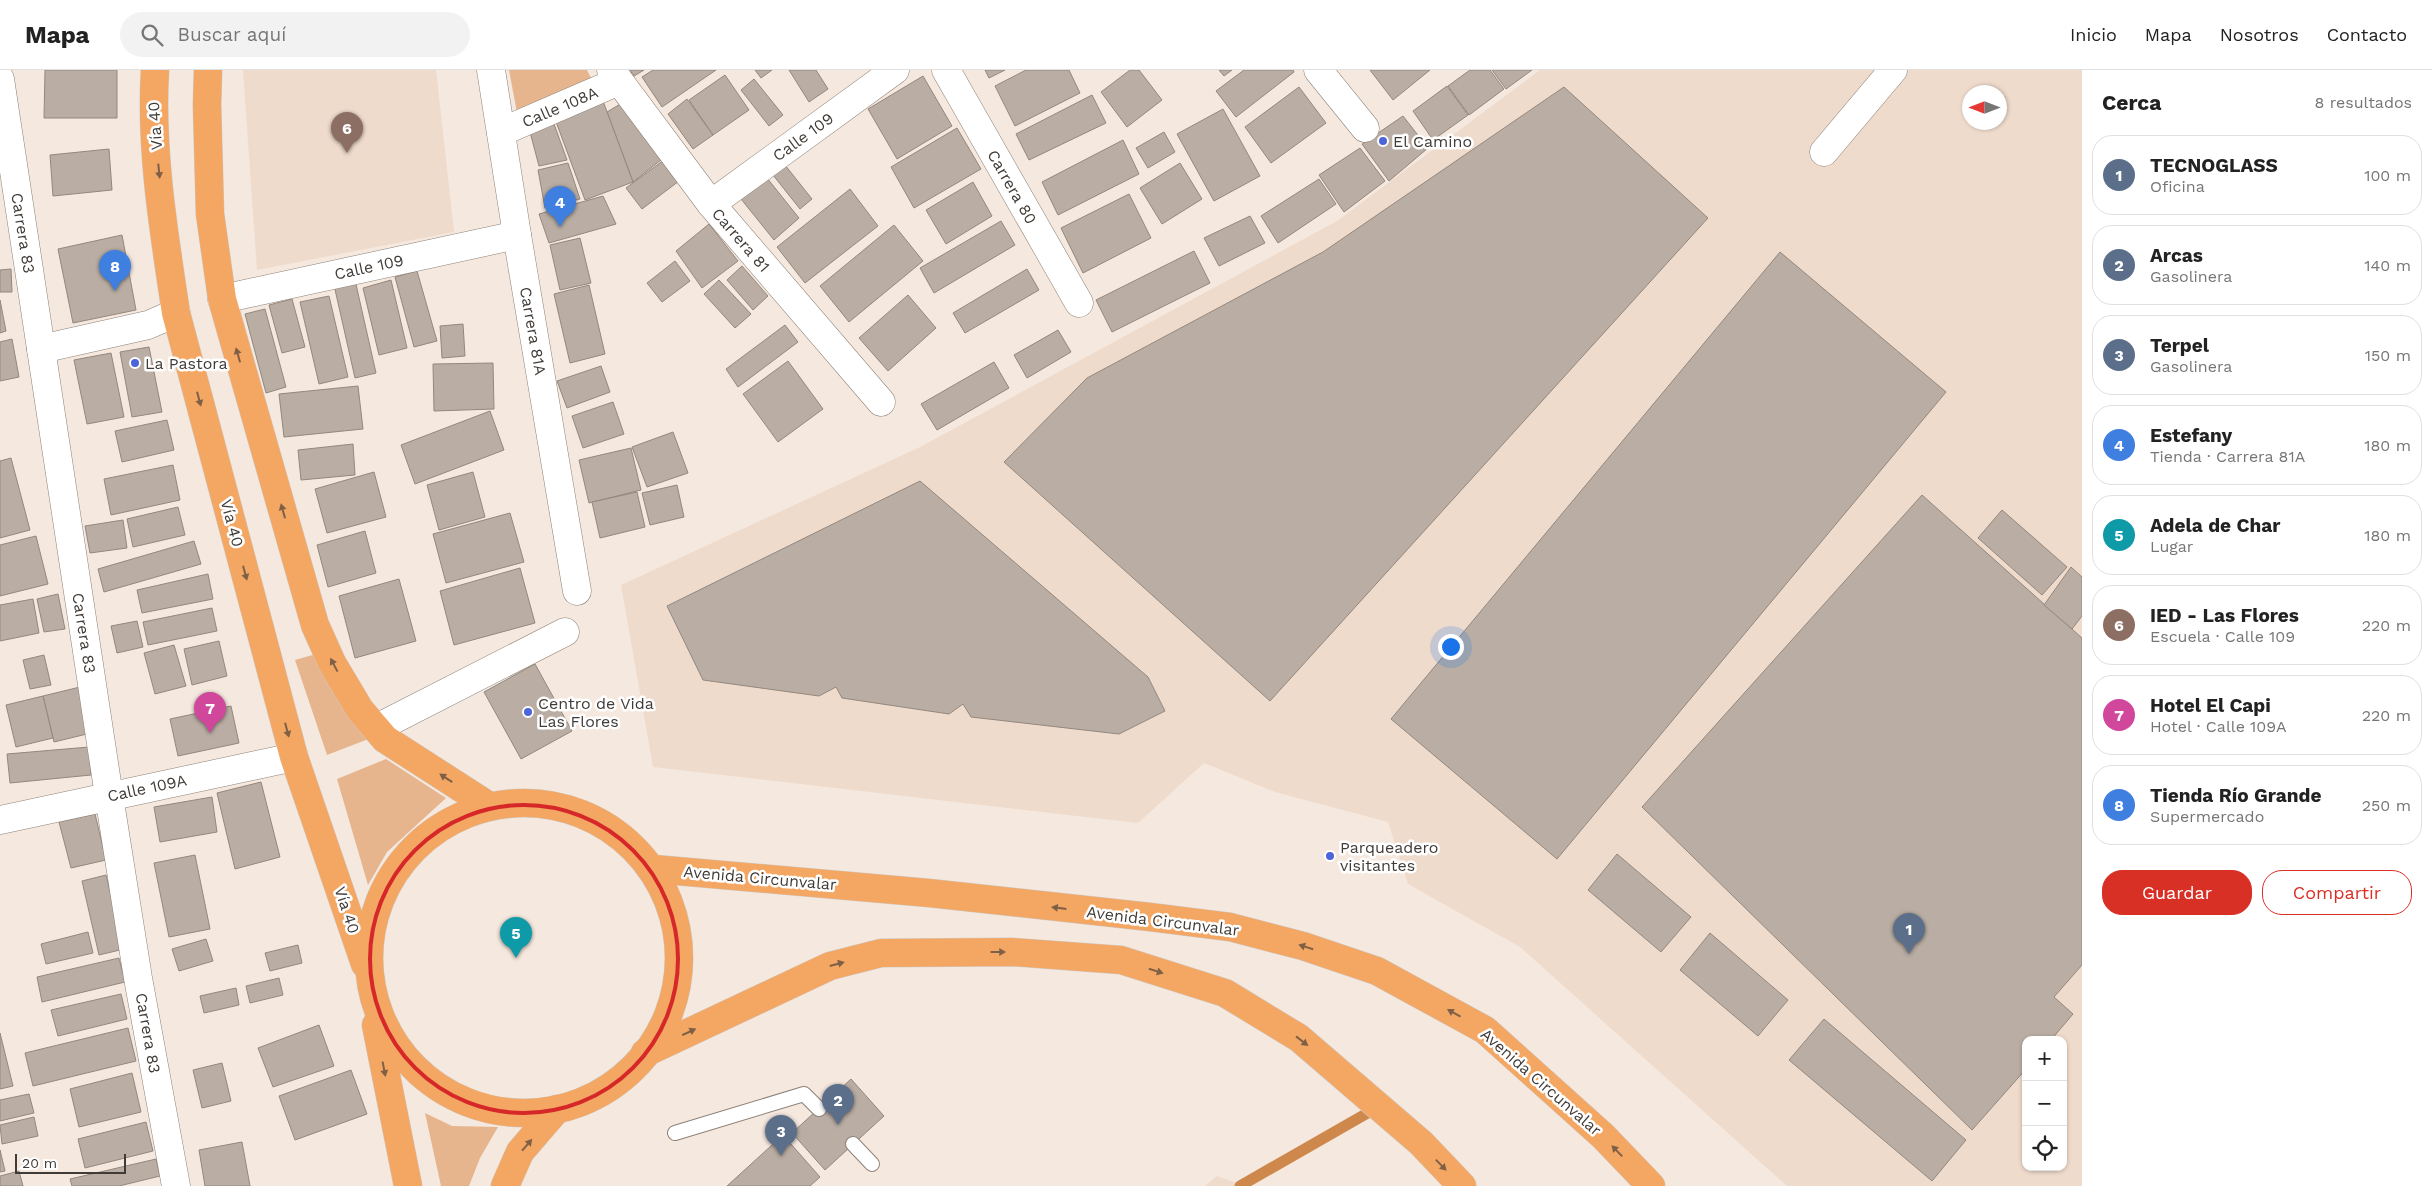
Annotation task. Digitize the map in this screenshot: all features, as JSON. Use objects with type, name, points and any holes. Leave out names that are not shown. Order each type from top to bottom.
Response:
[{"type":"highway","name":"Vía 40","points":[[155,70],[152,110],[167,250],[176,313],[294,757],[367,975]]},
{"type":"highway","points":[[208,70],[210,214],[222,299],[315,626],[332,663],[360,710],[385,739],[486,804]]},
{"type":"highway","points":[[367,975],[384,1030],[411,1067],[448,1095],[486,1109],[522,1114],[557,1109],[592,1097],[621,1078],[645,1053],[666,1020],[677,982],[679,943],[671,904],[654,869],[627,842],[596,823],[562,809],[523,801],[486,804],[451,824],[417,852],[388,881],[367,975],[408,1186]]},
{"type":"highway","name":"Avenida Circunvalar","points":[[654,869],[930,893],[1150,917],[1230,927],[1303,946],[1377,971],[1485,1030],[1603,1136],[1651,1186]]},
{"type":"highway","points":[[645,1053],[830,966],[881,953],[1012,952],[1121,960],[1225,992],[1299,1038],[1414,1137],[1462,1186]]},
{"type":"highway","points":[[505,1186],[520,1152],[557,1109]]},
{"type":"street","name":"Carrera 81A","points":[[491,70],[577,591]]},
{"type":"street","name":"Calle 109","points":[[711,204],[894,70]]},
{"type":"street","name":"Carrera 80","points":[[946,70],[1079,304]]},
{"type":"street","points":[[1318,70],[1365,128]]},
{"type":"street","points":[[1824,152],[1893,70]]},
{"type":"street","name":"Calle 108A","points":[[501,132],[615,76]]},
{"type":"street","name":"Carrera 81","points":[[615,76],[711,204],[881,402]]},
{"type":"street","name":"Carrera 83","points":[[0,78],[109,796],[138,978],[176,1186]]},
{"type":"street","name":"Calle 109","points":[[222,299],[517,235]]},
{"type":"street","points":[[41,348],[148,325],[176,313]]},
{"type":"street","points":[[377,728],[565,632]]},
{"type":"street","name":"Calle 109A","points":[[0,820],[294,757]]},
{"type":"lane","points":[[675,1132],[804,1094],[819,1109]]},
{"type":"lane","points":[[853,1144],[872,1164]]},
{"type":"highlighted area","points":[[523,801],[562,809],[627,842],[654,869],[671,904],[679,943],[677,982],[666,1020],[645,1053],[621,1078],[592,1097],[557,1109],[522,1114],[486,1109],[448,1095],[411,1067],[384,1030],[368,986],[365,964],[388,881],[451,824],[486,804]]},
{"type":"shaded area","points":[[243,70],[436,70],[454,232],[257,270]]},
{"type":"shaded area","points":[[509,70],[587,70],[595,86],[518,118]]},
{"type":"shaded area","points":[[1540,70],[2082,70],[2082,1186],[1787,1186],[1520,947],[1408,884],[1388,822],[1275,792],[1204,763],[1138,823],[653,767],[621,585],[920,447],[1337,221]]},
{"type":"shaded area","points":[[316,654],[371,738],[327,755],[295,660]]},
{"type":"shaded area","points":[[386,759],[446,798],[387,852],[368,885],[337,779]]},
{"type":"shaded area","points":[[425,1113],[452,1126],[498,1127],[480,1158],[469,1186],[441,1186]]},
{"type":"shaded area","points":[[1217,1176],[1245,1186],[1205,1186]]},
{"type":"building","points":[[45,70],[117,70],[117,118],[44,118]]},
{"type":"building","points":[[630,70],[644,70],[634,76]]},
{"type":"building","points":[[653,70],[716,70],[662,107],[642,77]]},
{"type":"building","points":[[755,70],[772,70],[761,78]]},
{"type":"building","points":[[789,70],[816,70],[828,89],[809,102]]},
{"type":"building","points":[[985,70],[1005,70],[989,78]]},
{"type":"building","points":[[1026,70],[1069,70],[1080,93],[1015,126],[995,86]]},
{"type":"building","points":[[1130,70],[1139,70],[1162,100],[1127,127],[1101,92]]},
{"type":"building","points":[[1219,70],[1232,70],[1224,76]]},
{"type":"building","points":[[1244,70],[1293,70],[1294,72],[1236,117],[1216,91]]},
{"type":"building","points":[[1370,70],[1430,70],[1393,100]]},
{"type":"building","points":[[1470,70],[1490,70],[1504,89],[1469,115],[1448,86]]},
{"type":"building","points":[[1492,70],[1532,70],[1506,89]]},
{"type":"building","points":[[725,75],[749,110],[713,135],[689,100]]},
{"type":"building","points":[[923,76],[952,126],[897,159],[868,109]]},
{"type":"building","points":[[754,79],[783,115],[769,126],[741,90]]},
{"type":"building","points":[[1447,86],[1468,115],[1433,140],[1413,111]]},
{"type":"building","points":[[1299,87],[1326,123],[1271,163],[1245,127]]},
{"type":"building","points":[[1564,87],[1708,218],[1270,701],[1004,462],[1087,378],[1323,252]]},
{"type":"building","points":[[1092,95],[1106,123],[1029,160],[1016,134]]},
{"type":"building","points":[[687,99],[713,135],[693,149],[668,114]]},
{"type":"building","points":[[627,100],[666,156],[633,182],[607,112]]},
{"type":"building","points":[[603,101],[633,182],[585,200],[555,119]]},
{"type":"building","points":[[1223,109],[1260,176],[1214,201],[1177,134]]},
{"type":"building","points":[[1403,116],[1428,148],[1389,181],[1362,144]]},
{"type":"building","points":[[554,124],[567,160],[539,166],[530,132]]},
{"type":"building","points":[[957,128],[981,169],[914,208],[891,167]]},
{"type":"building","points":[[1164,132],[1175,152],[1148,168],[1136,148]]},
{"type":"building","points":[[1123,140],[1139,174],[1058,215],[1042,182]]},
{"type":"building","points":[[1360,148],[1385,181],[1344,212],[1319,175]]},
{"type":"building","points":[[109,149],[112,190],[53,196],[50,155]]},
{"type":"building","points":[[668,157],[683,178],[642,209],[626,188]]},
{"type":"building","points":[[781,160],[812,199],[800,209],[769,170]]},
{"type":"building","points":[[568,163],[580,199],[545,208],[538,170]]},
{"type":"building","points":[[1180,163],[1202,199],[1162,224],[1140,188]]},
{"type":"building","points":[[763,173],[799,218],[774,240],[737,194]]},
{"type":"building","points":[[1319,179],[1336,204],[1278,243],[1261,216]]},
{"type":"building","points":[[973,182],[992,216],[946,244],[926,210]]},
{"type":"building","points":[[850,189],[878,226],[805,283],[777,247]]},
{"type":"building","points":[[1129,194],[1151,238],[1083,273],[1061,228]]},
{"type":"building","points":[[603,196],[616,224],[549,243],[539,214]]},
{"type":"building","points":[[1250,216],[1265,243],[1219,266],[1204,238]]},
{"type":"building","points":[[1001,221],[1015,245],[934,293],[920,268]]},
{"type":"building","points":[[709,224],[738,261],[702,288],[676,251]]},
{"type":"building","points":[[894,225],[923,261],[849,322],[820,286]]},
{"type":"building","points":[[122,235],[136,310],[73,323],[58,249]]},
{"type":"building","points":[[580,238],[591,283],[560,290],[550,245]]},
{"type":"building","points":[[1194,251],[1210,283],[1112,332],[1096,300]]},
{"type":"building","points":[[1780,252],[1946,392],[1557,859],[1391,719]]},
{"type":"building","points":[[675,261],[690,281],[662,302],[647,283]]},
{"type":"building","points":[[742,266],[768,296],[753,310],[727,280]]},
{"type":"building","points":[[11,269],[12,292],[0,292],[0,270]]},
{"type":"building","points":[[1027,269],[1039,290],[965,333],[953,313]]},
{"type":"building","points":[[417,271],[437,341],[414,347],[395,277]]},
{"type":"building","points":[[355,280],[376,373],[355,378],[334,285]]},
{"type":"building","points":[[391,280],[407,348],[379,355],[363,288]]},
{"type":"building","points":[[719,280],[751,314],[735,328],[704,294]]},
{"type":"building","points":[[589,285],[605,354],[570,363],[554,294]]},
{"type":"building","points":[[908,295],[936,328],[888,371],[859,338]]},
{"type":"building","points":[[329,296],[348,377],[319,384],[300,302]]},
{"type":"building","points":[[292,299],[305,347],[282,353],[269,305]]},
{"type":"building","points":[[0,300],[6,331],[0,333]]},
{"type":"building","points":[[265,309],[286,387],[266,393],[245,314]]},
{"type":"building","points":[[463,324],[465,356],[442,358],[440,326]]},
{"type":"building","points":[[785,325],[798,342],[738,387],[726,369]]},
{"type":"building","points":[[1058,330],[1071,352],[1027,378],[1014,355]]},
{"type":"building","points":[[12,339],[19,377],[0,381],[0,342]]},
{"type":"building","points":[[149,347],[162,412],[132,417],[120,352]]},
{"type":"building","points":[[111,353],[124,417],[87,424],[74,360]]},
{"type":"building","points":[[788,361],[823,409],[778,442],[743,394]]},
{"type":"building","points":[[994,362],[1009,388],[937,430],[921,404]]},
{"type":"building","points":[[493,363],[494,409],[434,411],[433,364]]},
{"type":"building","points":[[601,366],[610,392],[567,408],[557,381]]},
{"type":"building","points":[[358,386],[363,429],[284,437],[279,394]]},
{"type":"building","points":[[613,402],[624,434],[583,448],[572,416]]},
{"type":"building","points":[[490,411],[504,450],[415,484],[401,445]]},
{"type":"building","points":[[167,420],[174,450],[122,462],[115,431]]},
{"type":"building","points":[[673,432],[688,473],[647,487],[632,447]]},
{"type":"building","points":[[353,444],[355,475],[301,480],[298,450]]},
{"type":"building","points":[[631,448],[641,490],[589,503],[579,460]]},
{"type":"building","points":[[11,458],[30,530],[0,538],[0,461]]},
{"type":"building","points":[[173,465],[180,500],[111,515],[104,479]]},
{"type":"building","points":[[374,472],[386,517],[327,533],[315,489]]},
{"type":"building","points":[[473,472],[485,517],[439,530],[427,485]]},
{"type":"building","points":[[920,481],[1148,677],[1165,711],[1119,734],[971,717],[963,704],[949,714],[842,698],[836,687],[819,696],[703,680],[667,606]]},
{"type":"building","points":[[677,485],[684,517],[650,525],[642,493]]},
{"type":"building","points":[[637,492],[645,527],[600,538],[592,502]]},
{"type":"building","points":[[1922,495],[2082,638],[2082,965],[2054,997],[2073,1014],[2054,1036],[2022,1036],[2022,1074],[1972,1130],[1642,807]]},
{"type":"building","points":[[178,507],[185,535],[133,547],[127,519]]},
{"type":"building","points":[[2002,510],[2067,567],[2042,595],[1978,538]]},
{"type":"building","points":[[510,513],[524,562],[446,583],[433,534]]},
{"type":"building","points":[[123,520],[127,548],[90,553],[85,526]]},
{"type":"building","points":[[365,531],[376,573],[328,587],[317,545]]},
{"type":"building","points":[[36,536],[48,584],[0,596],[0,545]]},
{"type":"building","points":[[194,541],[201,564],[104,592],[98,569]]},
{"type":"building","points":[[2071,567],[2082,577],[2082,616],[2072,629],[2044,605]]},
{"type":"building","points":[[520,568],[535,623],[454,645],[440,591]]},
{"type":"building","points":[[208,574],[213,599],[142,613],[137,590]]},
{"type":"building","points":[[399,579],[416,641],[355,658],[339,596]]},
{"type":"building","points":[[58,594],[65,629],[44,632],[37,599]]},
{"type":"building","points":[[33,599],[39,633],[0,641],[0,605]]},
{"type":"building","points":[[212,608],[217,631],[148,645],[143,622]]},
{"type":"building","points":[[137,621],[143,647],[117,653],[111,626]]},
{"type":"building","points":[[219,641],[227,676],[192,685],[184,649]]},
{"type":"building","points":[[174,645],[186,686],[155,694],[144,653]]},
{"type":"building","points":[[44,655],[51,685],[30,689],[23,660]]},
{"type":"building","name":"Centro de Vida Las Flores","points":[[535,664],[572,731],[521,759],[484,692]]},
{"type":"building","points":[[80,687],[91,733],[54,742],[43,696]]},
{"type":"building","points":[[43,696],[53,738],[16,747],[6,705]]},
{"type":"building","points":[[231,706],[239,743],[178,756],[170,719]]},
{"type":"building","points":[[89,747],[91,775],[10,783],[7,754]]},
{"type":"building","points":[[261,782],[280,857],[235,869],[217,793]]},
{"type":"building","points":[[212,797],[217,832],[160,842],[154,807]]},
{"type":"building","points":[[95,814],[106,860],[71,868],[59,822]]},
{"type":"building","points":[[1617,854],[1691,917],[1661,952],[1588,890]]},
{"type":"building","points":[[195,855],[210,929],[169,937],[154,863]]},
{"type":"building","points":[[106,875],[124,949],[99,955],[82,881]]},
{"type":"building","points":[[88,932],[93,953],[46,964],[41,944]]},
{"type":"building","points":[[1710,933],[1788,1000],[1758,1036],[1680,970]]},
{"type":"building","points":[[206,939],[213,961],[179,971],[172,949]]},
{"type":"building","points":[[298,945],[302,963],[270,971],[265,953]]},
{"type":"building","points":[[119,958],[125,982],[42,1002],[37,977]]},
{"type":"building","points":[[279,978],[283,995],[250,1003],[246,986]]},
{"type":"building","points":[[236,988],[239,1005],[204,1013],[200,996]]},
{"type":"building","points":[[121,994],[127,1019],[58,1036],[51,1010]]},
{"type":"building","points":[[1824,1019],[1966,1140],[1932,1181],[1789,1060]]},
{"type":"building","points":[[319,1025],[334,1066],[273,1087],[258,1048]]},
{"type":"building","points":[[128,1028],[136,1061],[33,1086],[25,1053]]},
{"type":"building","points":[[0,1033],[13,1086],[0,1089]]},
{"type":"building","points":[[222,1063],[231,1101],[202,1108],[193,1070]]},
{"type":"building","points":[[351,1070],[367,1114],[295,1140],[279,1096]]},
{"type":"building","points":[[132,1073],[141,1112],[79,1127],[70,1089]]},
{"type":"building","points":[[851,1079],[884,1116],[825,1170],[792,1133]]},
{"type":"building","points":[[29,1094],[34,1113],[0,1121],[0,1100]]},
{"type":"building","points":[[34,1117],[38,1136],[2,1144],[0,1125]]},
{"type":"building","points":[[146,1122],[153,1151],[85,1168],[78,1139]]},
{"type":"building","points":[[783,1135],[820,1177],[810,1186],[727,1186]]},
{"type":"building","points":[[242,1142],[250,1186],[205,1186],[199,1150]]},
{"type":"building","points":[[0,1150],[5,1171],[0,1172]]},
{"type":"building","points":[[156,1159],[160,1176],[119,1186],[72,1186],[70,1179]]},
{"type":"building","points":[[19,1171],[23,1186],[0,1186],[0,1176]]},
{"type":"waterway","points":[[1240,1186],[1378,1107]]},
{"type":"place","name":"El Camino","points":[[1383,141]]},
{"type":"place","name":"IED - Las Flores","points":[[347,153]]},
{"type":"place","name":"Estefany","points":[[560,227]]},
{"type":"place","name":"Tienda Río Grande","points":[[115,291]]},
{"type":"place","name":"La Pastora","points":[[135,363]]},
{"type":"place","name":"Centro de Vida Las Flores","points":[[528,712]]},
{"type":"place","name":"Hotel El Capi","points":[[210,733]]},
{"type":"place","name":"Parqueadero visitantes","points":[[1330,856]]},
{"type":"place","name":"TECNOGLASS","points":[[1909,954]]},
{"type":"place","name":"Adela de Char","points":[[516,958]]},
{"type":"place","name":"Arcas","points":[[838,1125]]},
{"type":"place","name":"Terpel","points":[[781,1156]]}]
